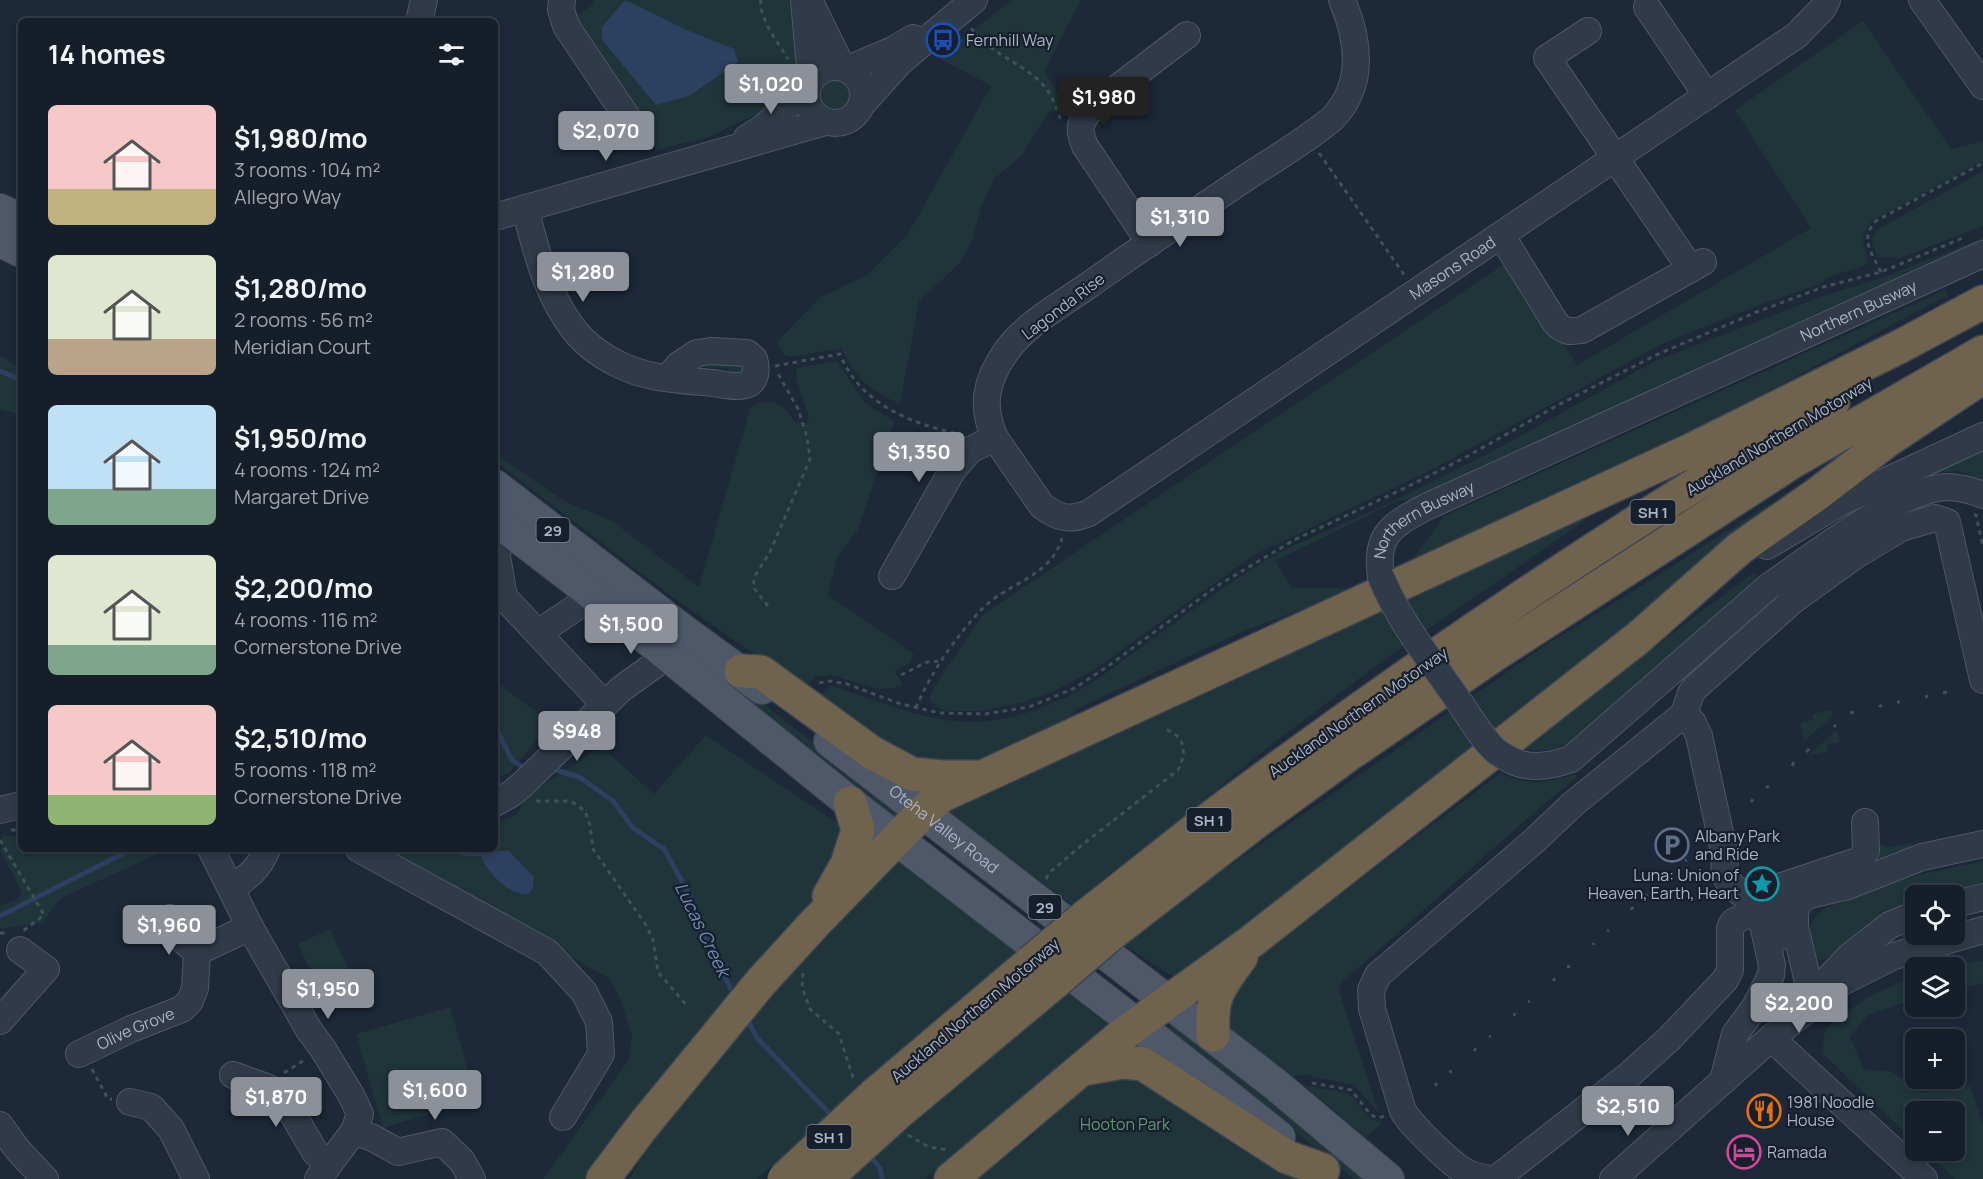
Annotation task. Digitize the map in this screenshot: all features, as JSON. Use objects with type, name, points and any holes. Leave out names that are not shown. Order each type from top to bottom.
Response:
[{"type":"highway","points":[[603,1179],[642,1127],[761,982],[814,924],[941,796],[1693,449],[1901,346],[1983,302]]},
{"type":"highway","name":"Auckland Northern Motorway","points":[[784,1179],[886,1104],[1043,972],[1098,925],[1233,801],[1478,627],[1614,537],[1771,438],[1983,316]]},
{"type":"highway","name":"Auckland Northern Motorway","points":[[1098,925],[1256,822],[1348,755],[1497,653],[1792,462],[1983,352]]},
{"type":"highway","points":[[951,1179],[1136,1024],[1252,941],[1638,638],[1740,548],[1816,495],[1888,440],[1983,377]]},
{"type":"highway","points":[[741,671],[761,672],[871,752],[912,774],[979,777]]},
{"type":"highway","points":[[814,924],[847,864],[858,830],[850,803]]},
{"type":"highway","points":[[1213,1035],[1211,1010],[1217,992],[1252,941]]},
{"type":"highway","points":[[1083,1069],[1123,1062],[1143,1064],[1287,1157],[1328,1174]]},
{"type":"highway","name":"Auckland Northern Motorway","points":[[825,1179],[886,1104]]},
{"type":"main road","points":[[0,210],[18,219]]},
{"type":"main road","points":[[0,241],[18,250]]},
{"type":"main road","name":"Oteha Valley Road","points":[[498,489],[666,642],[850,803],[1328,1174]]},
{"type":"main road","name":"Oteha Valley Road","points":[[498,521],[593,596],[666,642],[741,671],[922,813],[1213,1035],[1388,1179]]},
{"type":"street","points":[[420,18],[424,0]]},
{"type":"street","points":[[562,0],[561,10],[566,26],[633,126]]},
{"type":"street","points":[[804,0],[808,105],[818,118],[825,122]]},
{"type":"street","points":[[809,0],[845,68],[857,76],[862,86],[862,103]]},
{"type":"street","name":"Lagonda Rise","points":[[1066,519],[1042,506],[993,433],[986,411],[986,394],[996,366],[1006,351],[1026,330],[1334,118],[1351,92],[1357,56],[1350,18],[1342,0]]},
{"type":"street","name":"Masons Road","points":[[1066,519],[1077,518],[1089,513],[1797,35],[1823,8],[1827,0]]},
{"type":"street","points":[[1922,0],[1983,86]]},
{"type":"street","points":[[729,150],[764,128],[809,84],[816,74],[828,67],[845,68],[892,50],[967,6]]},
{"type":"street","points":[[498,216],[825,122],[838,123],[851,118],[900,62],[967,6]]},
{"type":"street","points":[[1647,7],[1707,96]]},
{"type":"street","points":[[1501,235],[1555,322],[1564,331],[1582,330],[1697,266],[1615,157],[1547,58],[1587,31]]},
{"type":"street","points":[[1150,243],[1085,146],[1079,132],[1082,120],[1092,107],[1187,36]]},
{"type":"street","points":[[525,208],[552,296],[575,332],[597,353],[620,365],[643,374],[667,378]]},
{"type":"street","name":"Northern Busway","points":[[1978,244],[1399,522],[1390,529],[1384,539],[1380,553],[1381,577],[1390,599],[1407,627],[1481,733],[1498,753],[1516,762],[1536,766],[1556,764],[1571,759],[1768,587],[1874,515],[1927,490],[1949,487],[1983,495]]},
{"type":"street","points":[[892,576],[952,471],[970,450],[993,433]]},
{"type":"street","points":[[1638,638],[1749,557],[1841,502],[1983,436]]},
{"type":"street","points":[[1761,916],[1747,915],[1733,922],[1730,928],[1730,970],[1725,980],[1707,1000],[1629,1075],[1496,1179],[1481,1179],[1462,1171],[1410,1123],[1403,1111],[1372,1009],[1371,990],[1378,975],[1416,945],[1573,804],[1684,714],[1695,688],[1791,602],[1856,555],[1900,528],[1935,518],[1947,522],[1983,680]]},
{"type":"street","points":[[498,562],[504,597],[538,633],[613,697]]},
{"type":"street","points":[[538,633],[593,596]]},
{"type":"street","points":[[498,801],[511,794],[528,792],[545,763],[613,697],[642,654],[666,642]]},
{"type":"street","points":[[1072,717],[1111,701],[1180,686]]},
{"type":"street","points":[[1684,714],[1693,723],[1699,736],[1725,856],[1725,874],[1728,882],[1756,903],[1772,965],[1770,975],[1755,1007],[1735,1034],[1723,1082]]},
{"type":"street","points":[[0,810],[18,806]]},
{"type":"street","points":[[0,821],[18,820]]},
{"type":"street","points":[[1813,1003],[1795,993],[1787,972],[1774,913],[1776,895],[1782,886],[1860,860],[1866,846],[1865,822]]},
{"type":"street","points":[[1813,1003],[1795,927],[1795,912],[1800,901],[1809,895],[1848,886],[1922,858],[1983,844]]},
{"type":"street","points":[[213,852],[250,927],[309,1030],[351,1095],[360,1114],[354,1131],[322,1171]]},
{"type":"street","points":[[232,887],[253,873],[266,852]]},
{"type":"street","points":[[365,852],[548,952],[584,992],[599,1022],[601,1054],[563,1117]]},
{"type":"street","points":[[1965,901],[1983,897]]},
{"type":"street","points":[[147,928],[170,918],[185,942],[197,952],[250,927]]},
{"type":"street","points":[[1813,1003],[1827,980],[1850,956],[1890,925],[1905,919]]},
{"type":"street","points":[[1965,936],[1983,930]]},
{"type":"street","points":[[0,1021],[46,969],[18,938]]},
{"type":"street","points":[[1965,941],[1983,938]]},
{"type":"street","points":[[1613,1179],[1771,1038],[1842,982],[1894,956],[1937,945]]},
{"type":"street","name":"Olive Grove","points":[[84,1052],[131,1029],[182,1009],[190,1001],[195,988],[197,952]]},
{"type":"street","points":[[1771,1038],[1924,1179]]},
{"type":"street","points":[[232,1075],[269,1088],[285,1101],[315,1152],[322,1171]]},
{"type":"street","points":[[130,1102],[151,1107],[171,1129],[196,1179]]},
{"type":"street","points":[[0,1125],[17,1149],[45,1179]]},
{"type":"street","points":[[354,1131],[373,1138],[398,1152],[442,1142],[462,1161],[472,1179]]},
{"type":"path","points":[[761,0],[760,7],[763,16],[790,62]]},
{"type":"path","points":[[967,6],[980,39],[1033,75],[1044,86],[1051,95],[1062,121]]},
{"type":"path","points":[[1308,137],[1416,292]]},
{"type":"path","points":[[1978,244],[1881,272],[1867,243],[1868,230],[1876,221],[1983,163]]},
{"type":"path","points":[[797,362],[840,354],[843,363],[858,385],[872,399],[890,410],[938,429],[960,434],[993,433]]},
{"type":"path","points":[[768,606],[753,587],[755,576],[770,552],[810,459],[807,437],[798,409],[774,366]]},
{"type":"path","points":[[802,701],[814,686],[823,681],[829,681],[847,684],[916,708],[942,661],[982,609],[1049,563],[1058,551],[1066,519]]},
{"type":"path","points":[[901,675],[927,662],[942,661]]},
{"type":"path","points":[[1062,862],[1178,770],[1184,757],[1183,748],[1174,732],[1165,729]]},
{"type":"path","points":[[1806,752],[1811,747]]},
{"type":"path","points":[[528,792],[568,801],[585,811],[589,819],[595,853],[624,891],[650,933],[656,968],[688,1007]]},
{"type":"path","points":[[0,840],[44,915],[18,938],[0,933]]},
{"type":"path","points":[[275,1093],[279,1076],[323,1049]]},
{"type":"path","points":[[84,1052],[108,1099],[130,1102]]},
{"type":"green space","points":[[594,0],[789,0],[799,39],[795,78],[777,104],[709,137],[656,150],[572,19],[591,6]]},
{"type":"green space","points":[[1012,0],[1081,0],[1044,72],[1072,112],[1049,111],[1022,155],[994,179],[981,207],[973,238],[960,263],[919,301],[900,404],[865,383],[853,369],[841,348],[792,357],[784,355],[777,342],[819,298],[867,275],[908,234],[991,86],[935,56],[954,45]]},
{"type":"green space","points":[[1863,21],[1951,149],[1983,141],[1983,161],[1872,221],[1863,236],[1868,260],[1865,266],[1831,276],[1820,284],[1754,307],[1662,344],[1429,471],[1254,555],[1094,670],[1054,691],[1024,702],[981,711],[945,711],[936,707],[930,700],[937,682],[982,616],[1510,260],[1577,365],[1811,228],[1735,110]]},
{"type":"green space","points":[[835,79],[847,84],[852,96],[847,108],[835,113],[823,108],[818,96],[823,84]]},
{"type":"green space","points":[[1983,171],[1983,226],[1898,259],[1878,258],[1872,240],[1878,229]]},
{"type":"green space","points":[[1983,238],[1983,243],[1834,312],[1411,500],[1400,500],[1275,561],[1292,588],[1358,588],[1244,631],[1074,710],[1065,727],[978,765],[907,759],[819,696],[831,685],[887,705],[945,720],[964,722],[1003,719],[1041,708],[1093,682],[1259,564],[1491,452],[1655,361],[1820,297],[1884,277]]},
{"type":"green space","points":[[1945,290],[1948,295],[1748,402],[1494,525],[1411,562],[1444,516]]},
{"type":"green space","points":[[0,355],[18,368],[18,414],[0,409]]},
{"type":"green space","points":[[739,357],[746,371],[735,378],[726,368],[691,367]]},
{"type":"green space","points":[[837,361],[866,404],[894,421],[858,530],[837,558],[828,595],[914,654],[910,663],[894,671],[903,684],[895,688],[878,688],[827,676],[815,677],[805,689],[676,600],[498,463],[498,455],[564,501],[612,521],[699,587],[751,406],[772,402],[786,410],[795,422],[807,423],[809,417],[797,381],[796,368]]},
{"type":"green space","points":[[1983,443],[1983,480],[1958,471],[1930,474]]},
{"type":"green space","points":[[1775,500],[1782,511],[1533,697],[1179,981],[1124,945],[1202,885],[1550,642]]},
{"type":"green space","points":[[1580,514],[1586,520],[1385,659],[1266,749],[1074,906],[948,813],[954,803]]},
{"type":"green space","points":[[1754,572],[1758,576],[1577,738],[1552,749],[1538,751],[1524,749],[1694,617]]},
{"type":"green space","points":[[687,650],[702,656],[896,807],[902,816],[898,819],[881,813]]},
{"type":"green space","points":[[498,683],[551,723],[510,772],[498,778]]},
{"type":"green space","points":[[1832,710],[1833,716],[1804,741],[1800,723],[1813,720],[1812,714]]},
{"type":"green space","points":[[1837,730],[1840,742],[1827,745],[1828,751],[1807,756]]},
{"type":"green space","points":[[706,735],[845,828],[815,902],[593,1179],[543,1179],[628,1061],[632,1037],[621,1000],[610,979],[388,852],[498,852],[498,823],[516,815],[526,797],[601,746],[654,794]]},
{"type":"green space","points":[[1501,773],[1519,780],[1538,782],[1576,774],[1577,777],[1341,983],[1339,991],[1379,1113],[1354,1085],[1307,1075],[1289,1076],[1231,1029],[1226,1011],[1248,967]]},
{"type":"green space","points":[[2,836],[18,836],[18,852],[162,852],[61,898],[42,923],[0,929],[0,905],[17,900],[22,892],[1,852]]},
{"type":"green space","points":[[1874,842],[1888,847],[1912,843],[1912,849],[1861,872]]},
{"type":"green space","points":[[900,857],[1019,952],[862,1085],[757,1179],[629,1179],[665,1119],[773,992]]},
{"type":"green space","points":[[1983,861],[1983,882],[1965,888],[1965,885],[1905,885],[1905,908],[1872,922],[1838,952],[1821,961],[1811,952],[1808,935],[1812,920],[1826,907],[1914,876]]},
{"type":"green space","points":[[330,929],[350,972],[318,988],[298,944]]},
{"type":"green space","points":[[1983,960],[1983,983],[1965,988],[1965,963]]},
{"type":"green space","points":[[1905,980],[1905,1002],[1868,1015],[1850,1037],[1864,1069],[1892,1072],[1905,1081],[1905,1089],[1916,1089],[1922,1093],[1965,1089],[1965,1086],[1970,1085],[1983,1126],[1983,1179],[1955,1179],[1936,1161],[1965,1161],[1965,1101],[1905,1101],[1905,1132],[1822,1053],[1825,1029],[1866,998]]},
{"type":"green space","points":[[1066,991],[1116,1031],[925,1179],[848,1179]]},
{"type":"green space","points":[[450,1007],[477,1100],[383,1128],[356,1034]]},
{"type":"green space","points":[[1175,1022],[1375,1179],[1354,1179],[1166,1029]]},
{"type":"green space","name":"Hooton Park","points":[[1123,1068],[1314,1179],[972,1179],[983,1166],[1034,1136],[1033,1127],[1077,1095],[1084,1084],[1096,1077]]},
{"type":"green space","points":[[1304,1085],[1347,1093],[1371,1120],[1381,1121],[1381,1124],[1366,1138]]},
{"type":"water","points":[[625,0],[687,30],[734,49],[738,62],[689,96],[656,105],[602,40],[602,27]]},
{"type":"water","points":[[509,851],[534,877],[533,887],[529,894],[514,892],[499,882],[487,868],[481,854]]},
{"type":"waterway","name":"Lucas Creek","points":[[0,371],[18,379]]},
{"type":"waterway","name":"Lucas Creek","points":[[498,732],[512,760],[526,770]]},
{"type":"waterway","name":"Lucas Creek","points":[[550,772],[556,770],[579,777],[613,801],[633,828],[664,849],[690,896],[703,931],[734,996]]},
{"type":"waterway","points":[[0,916],[126,852]]},
{"type":"waterway","points":[[461,852],[481,854]]},
{"type":"waterway","name":"Lucas Creek","points":[[746,1017],[757,1038],[834,1118]]},
{"type":"waterway","name":"Lucas Creek","points":[[869,1155],[880,1168],[882,1179]]},
{"type":"place","name":"Fernhill Way","points":[[943,40]]},
{"type":"place","name":"Albany Park and Ride","points":[[1672,845]]},
{"type":"place","name":"Luna: Union of Heaven, Earth, Heart","points":[[1762,884]]},
{"type":"place","name":"1981 Noodle House","points":[[1764,1111]]},
{"type":"place","name":"Ramada","points":[[1744,1152]]}]
